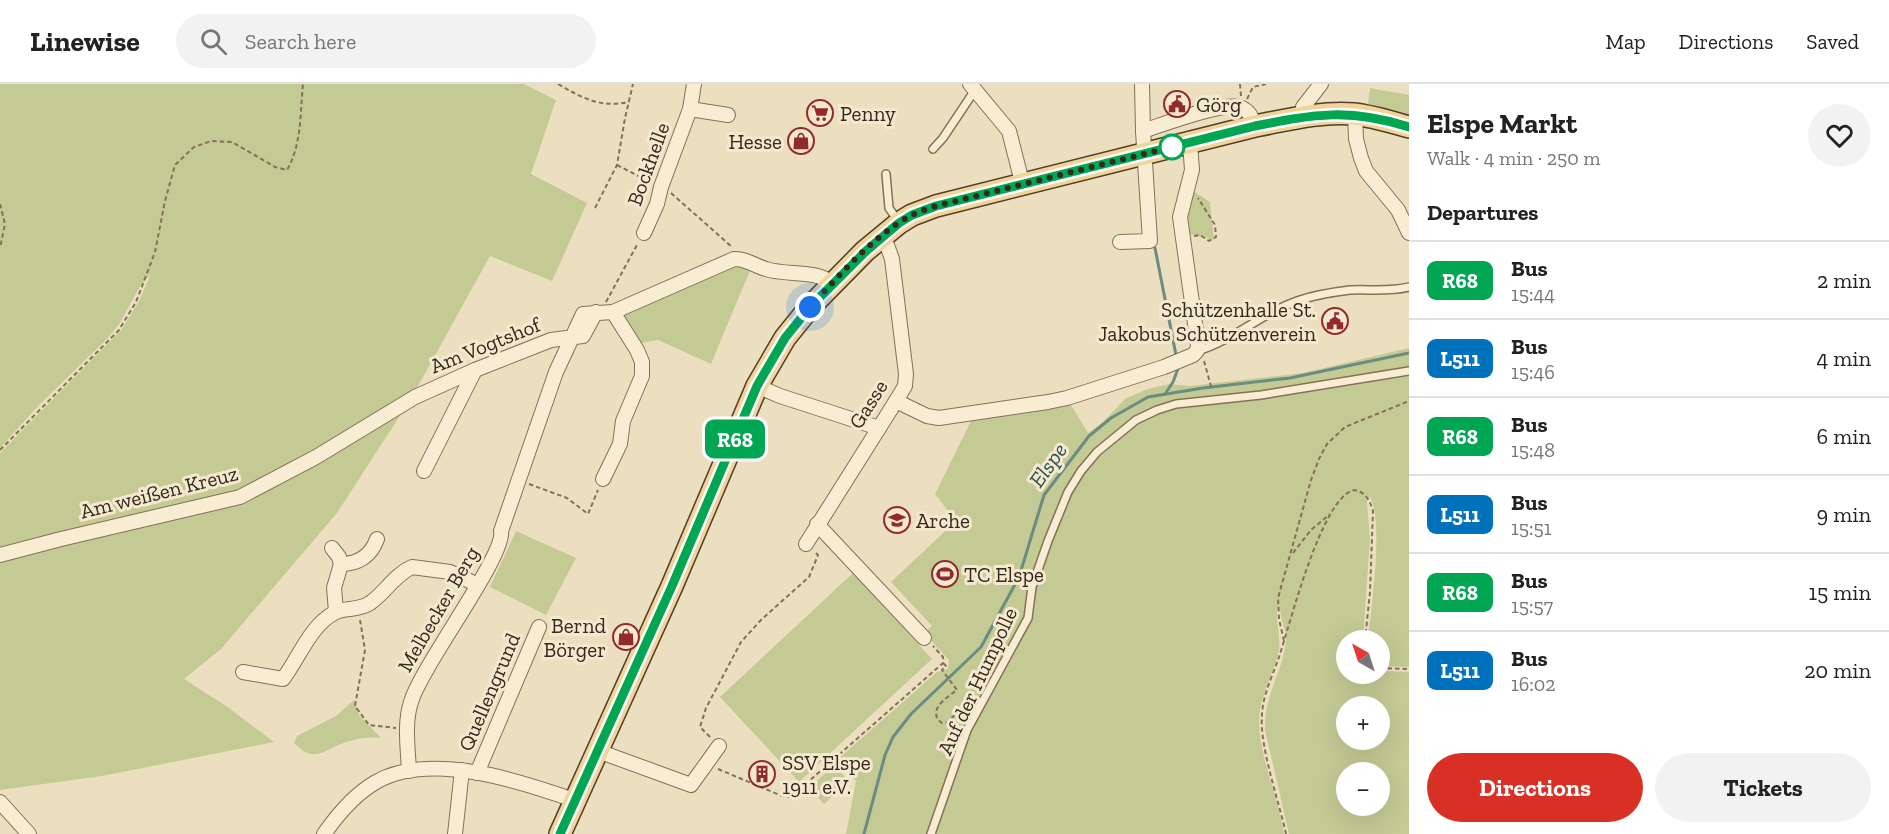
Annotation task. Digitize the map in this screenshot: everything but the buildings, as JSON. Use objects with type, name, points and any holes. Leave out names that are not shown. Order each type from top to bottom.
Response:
[{"type":"main road","points":[[560,834],[672,586],[757,386],[785,338],[810,307],[881,237],[912,215],[936,206],[1255,126],[1336,113],[1355,114],[1409,127]]},
{"type":"street","name":"Bockhelle","points":[[644,233],[657,204],[690,109],[694,84]]},
{"type":"street","points":[[1120,242],[1150,241],[1142,84]]},
{"type":"street","points":[[1302,117],[1304,107],[1321,84]]},
{"type":"street","points":[[973,87],[1009,131],[1023,186]]},
{"type":"street","points":[[1143,131],[1232,105],[1242,107],[1248,112],[1255,126]]},
{"type":"street","name":"Bockhelle","points":[[690,109],[728,115]]},
{"type":"street","points":[[1355,114],[1352,139],[1366,171],[1398,210],[1409,233]]},
{"type":"street","points":[[896,401],[927,416],[939,418],[1048,402],[1145,374],[1187,358],[1197,351],[1180,217],[1192,170],[1190,143]]},
{"type":"street","name":"Gasse","points":[[806,544],[905,386],[906,374],[892,259],[881,237]]},
{"type":"street","points":[[740,258],[769,270],[820,276],[832,283]]},
{"type":"street","name":"Am Vogtshof","points":[[415,397],[551,340],[572,337],[583,314],[603,312],[740,258]]},
{"type":"street","points":[[603,312],[638,350],[642,363],[642,376],[623,421],[620,444],[603,479]]},
{"type":"street","name":"Melbecker Berg","points":[[409,771],[408,730],[411,700],[430,660],[478,585],[501,542],[501,531],[545,400],[572,337]]},
{"type":"street","points":[[424,471],[475,370]]},
{"type":"street","points":[[757,386],[795,402],[879,428]]},
{"type":"street","name":"Am weißen Kreuz","points":[[0,555],[240,497],[316,457],[415,397]]},
{"type":"street","points":[[817,524],[924,638]]},
{"type":"street","points":[[341,564],[360,562],[375,546],[377,539]]},
{"type":"street","points":[[332,548],[341,564],[334,588],[336,611]]},
{"type":"street","points":[[243,672],[283,679],[319,626],[336,611],[357,609],[370,603],[393,580],[412,567],[450,572],[478,585]]},
{"type":"street","name":"Quellengrund","points":[[477,773],[539,627]]},
{"type":"street","points":[[598,751],[692,785],[719,746]]},
{"type":"street","points":[[455,834],[462,770]]},
{"type":"street","points":[[324,834],[345,807],[360,793],[377,781],[409,771],[462,770],[528,785],[574,800]]},
{"type":"street","points":[[0,802],[29,834]]},
{"type":"lane","points":[[933,149],[943,138],[973,87]]},
{"type":"lane","points":[[886,174],[890,208],[899,223]]},
{"type":"lane","points":[[1197,351],[1217,345],[1262,318],[1299,300],[1349,290],[1395,291],[1409,287]]},
{"type":"lane","name":"Auf der Humpolle","points":[[932,834],[960,747],[988,690],[1024,629],[1028,618],[1032,587],[1047,541],[1068,492],[1088,461],[1129,425],[1157,410],[1176,404],[1261,395],[1409,370]]},
{"type":"path","points":[[0,450],[119,330],[136,302],[155,252],[175,165],[194,147],[211,141],[232,142],[275,167],[287,170],[293,160],[302,120],[303,84]]},
{"type":"path","points":[[558,84],[586,100],[614,105],[629,102]]},
{"type":"path","points":[[596,208],[617,165],[633,84]]},
{"type":"path","points":[[1254,87],[1266,84]]},
{"type":"path","points":[[617,165],[673,194],[731,245],[739,253],[740,258]]},
{"type":"path","points":[[1181,231],[1200,235],[1209,241],[1216,237],[1215,225],[1198,198],[1187,193]]},
{"type":"path","points":[[0,204],[4,224],[0,248]]},
{"type":"path","points":[[603,312],[644,233]]},
{"type":"path","points":[[1197,351],[1203,357],[1211,384]]},
{"type":"path","points":[[1284,641],[1279,619],[1278,598],[1311,480],[1327,444],[1345,427],[1409,401]]},
{"type":"path","points":[[519,480],[567,498],[588,514],[603,479]]},
{"type":"path","points":[[1291,555],[1341,498],[1354,490],[1370,500],[1373,537],[1366,630]]},
{"type":"path","points":[[1286,834],[1264,740],[1262,714],[1307,569],[1331,512]]},
{"type":"path","points":[[719,746],[700,728],[706,708],[741,642],[761,620],[809,578],[818,555],[806,544]]},
{"type":"path","points":[[357,609],[365,650],[355,706],[369,724],[408,730]]},
{"type":"path","points":[[924,638],[943,657],[943,663],[946,666],[942,670],[957,690],[935,711],[935,716],[942,723],[950,721],[973,699],[988,690]]},
{"type":"path","points":[[707,764],[782,796],[791,797],[943,663]]},
{"type":"path","points":[[1390,668],[1409,669]]},
{"type":"green space","points":[[0,84],[524,84],[556,100],[531,174],[587,203],[552,281],[490,256],[412,397],[337,513],[221,649],[184,679],[226,706],[274,742],[102,776],[0,790],[0,453],[122,329],[139,301],[151,274],[140,286],[120,323],[108,338],[40,404],[0,448]]},
{"type":"green space","points":[[1370,88],[1409,95],[1409,116],[1368,104]]},
{"type":"green space","points":[[1190,189],[1210,202],[1214,240],[1182,232]]},
{"type":"green space","points":[[740,263],[751,268],[711,364],[658,340],[641,343],[622,316]]},
{"type":"green space","points":[[1409,348],[1409,667],[1390,666],[1390,630],[1369,630],[1376,545],[1374,509],[1370,497],[1367,501],[1370,538],[1364,630],[1336,630],[1336,684],[1390,684],[1390,671],[1409,672],[1409,834],[1289,834],[1265,730],[1267,706],[1286,642],[1280,610],[1277,609],[1279,649],[1263,696],[1259,721],[1262,750],[1284,834],[846,834],[856,781],[837,760],[937,672],[948,669],[949,660],[924,633],[932,626],[891,582],[956,521],[935,494],[972,419],[1068,400],[1088,433],[1103,422],[1126,398],[1169,384],[1191,386],[1303,373]]},
{"type":"green space","points":[[516,531],[576,558],[546,615],[490,587]]},
{"type":"green space","points":[[853,573],[932,659],[799,782],[720,697]]},
{"type":"green space","points":[[354,700],[359,715],[381,738],[353,740],[315,754],[306,753],[294,743],[297,736],[336,716]]},
{"type":"green space","points":[[834,765],[849,781],[824,804],[809,788]]},
{"type":"waterway","points":[[1155,248],[1176,355]]},
{"type":"waterway","name":"Elspe","points":[[864,834],[885,755],[893,737],[911,714],[981,647],[1019,577],[1044,495],[1089,436],[1111,418],[1148,397],[1290,378],[1409,353]]},
{"type":"waterway","points":[[1165,394],[1179,366]]},
{"type":"bus line","name":"R68","points":[[560,834],[672,586],[757,386],[785,338],[810,307],[832,283],[892,228],[912,215],[936,206],[1255,126],[1336,113],[1355,114],[1409,127]]},
{"type":"place","name":"Görg","points":[[1177,104]]},
{"type":"place","name":"Penny","points":[[820,113]]},
{"type":"place","name":"Hesse","points":[[801,141]]},
{"type":"place","name":"Schützenhalle St. Jakobus Schützenverein","points":[[1335,321]]},
{"type":"place","name":"Arche","points":[[897,520]]},
{"type":"place","name":"TC Elspe","points":[[945,574]]},
{"type":"place","name":"Bernd Börger","points":[[626,637]]},
{"type":"place","name":"SSV Elspe 1911 e.V.","points":[[762,774]]},
{"type":"route","points":[[810,307],[866,251],[912,215],[936,206],[1172,147]]}]
